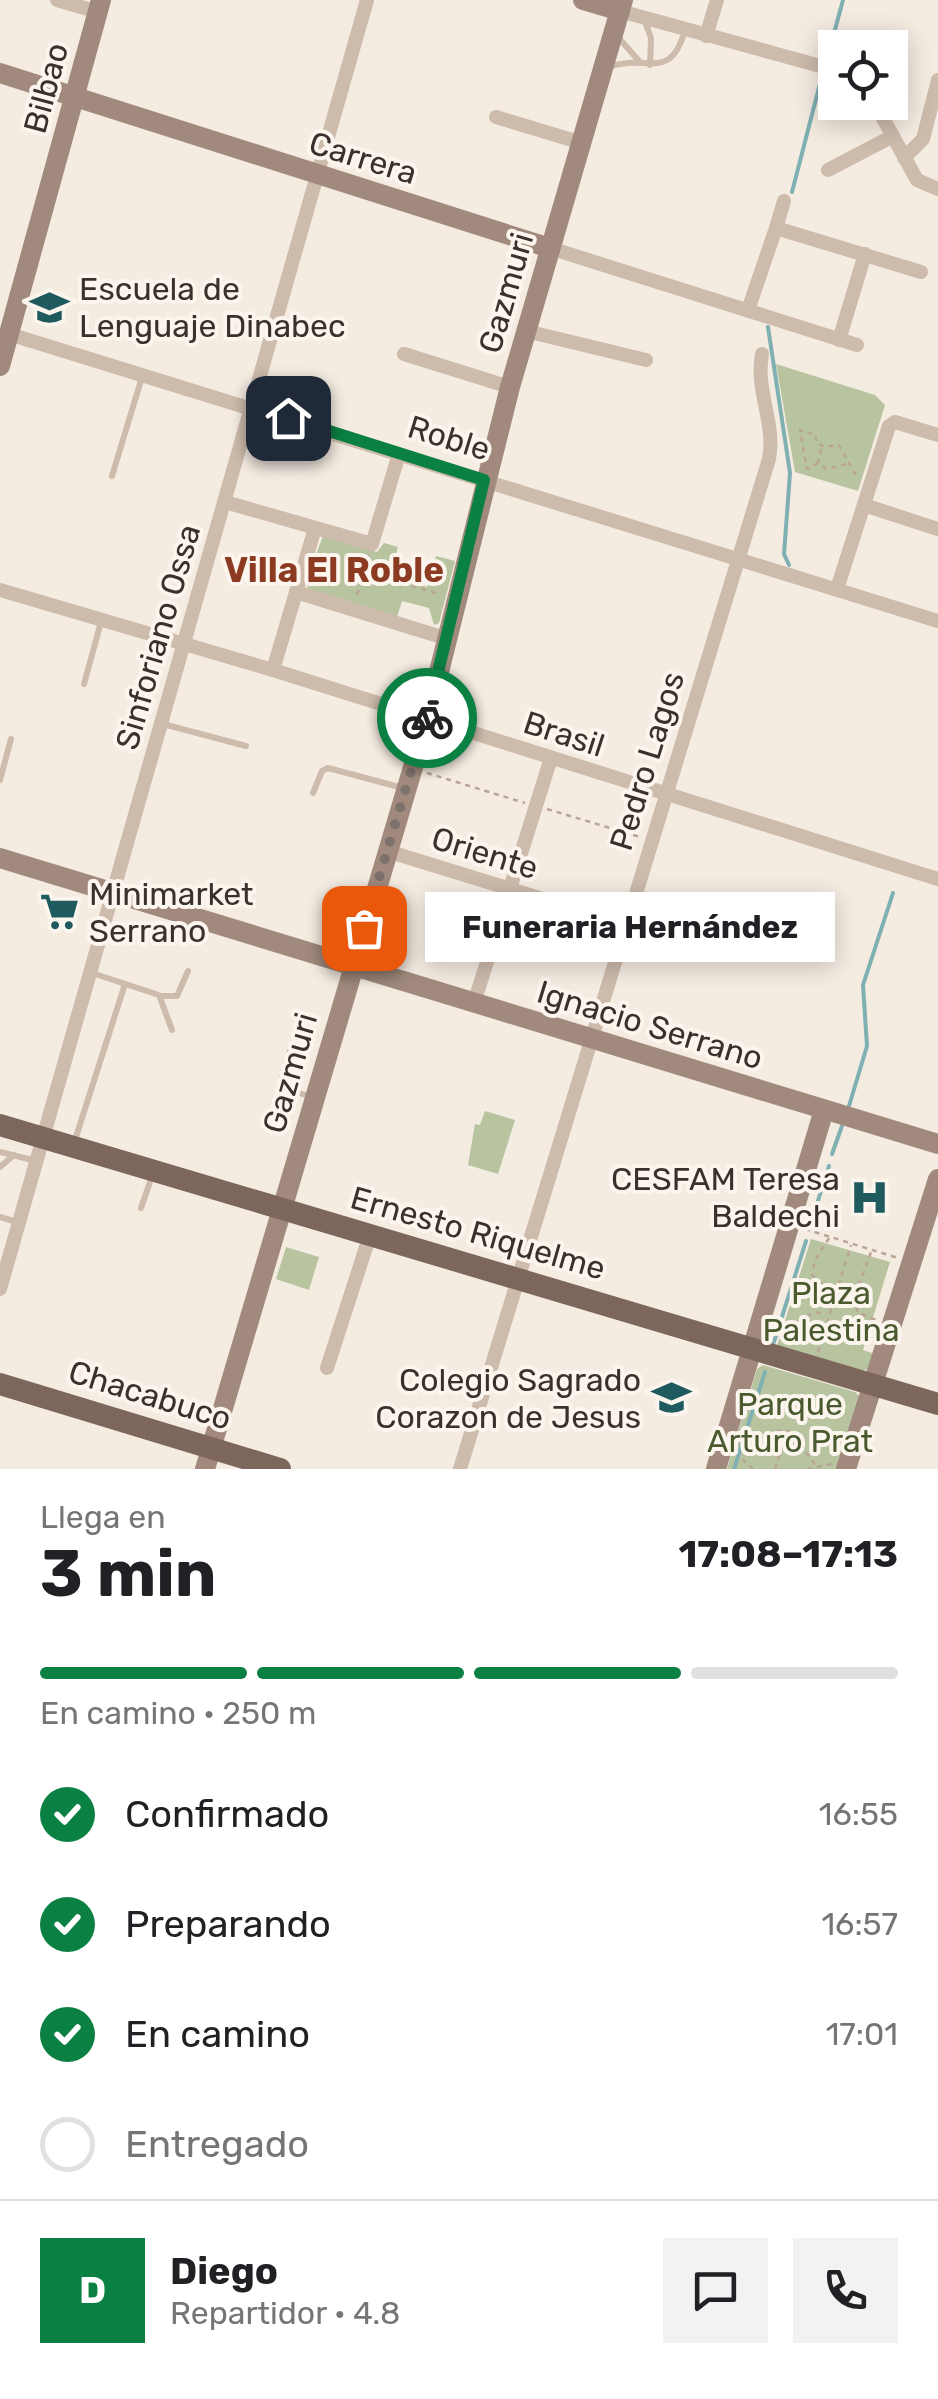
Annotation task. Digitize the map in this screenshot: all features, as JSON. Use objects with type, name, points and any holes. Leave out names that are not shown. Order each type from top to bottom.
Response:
[{"type":"main road","name":"Ernesto Riquelme","points":[[0,1125],[39,1150],[73,1148],[938,1404]]},
{"type":"main road","name":"Chacabuco","points":[[0,1384],[208,1459],[280,1469]]},
{"type":"street","points":[[57,0],[100,6]]},
{"type":"street","name":"Sinforiano Ossa","points":[[0,1289],[367,0]]},
{"type":"street","points":[[584,0],[619,14],[818,65]]},
{"type":"street","points":[[706,36],[717,0]]},
{"type":"street","name":"Bilbao","points":[[0,366],[5,332],[100,6]]},
{"type":"street","name":"Gazmuri","points":[[208,1459],[427,720],[484,480],[619,14]]},
{"type":"street","name":"Carrera","points":[[0,72],[316,176],[857,345]]},
{"type":"street","points":[[904,158],[923,139],[938,80]]},
{"type":"street","points":[[496,117],[582,142]]},
{"type":"street","points":[[884,120],[920,183],[938,189]]},
{"type":"street","points":[[828,170],[893,136]]},
{"type":"street","points":[[748,310],[784,201]]},
{"type":"street","points":[[776,228],[921,272]]},
{"type":"street","points":[[840,340],[865,254]]},
{"type":"street","points":[[526,331],[646,360]]},
{"type":"street","name":"Roble","points":[[5,332],[938,621]]},
{"type":"street","points":[[404,354],[510,387]]},
{"type":"street","name":"Pedro Lagos","points":[[460,1469],[772,441],[759,386],[762,354]]},
{"type":"street","points":[[837,590],[893,422],[938,435]]},
{"type":"street","points":[[224,502],[372,544],[399,454]]},
{"type":"street","points":[[864,504],[938,529]]},
{"type":"street","points":[[273,670],[315,528]]},
{"type":"street","name":"Brasil","points":[[0,590],[273,670],[936,878]]},
{"type":"street","points":[[296,592],[448,639]]},
{"type":"street","points":[[474,1003],[551,758]]},
{"type":"street","name":"Oriente","points":[[386,851],[624,924]]},
{"type":"street","name":"Ignacio Serrano","points":[[0,858],[938,1144]]},
{"type":"street","points":[[936,878],[938,861]]},
{"type":"street","points":[[716,1469],[824,1110]]},
{"type":"street","points":[[840,1466],[872,1384],[938,1180]]},
{"type":"street","points":[[327,1368],[370,1236]]},
{"type":"lane","points":[[619,14],[628,52],[647,64]]},
{"type":"lane","points":[[644,18],[651,38],[647,64]]},
{"type":"lane","points":[[603,69],[628,62],[647,64],[678,54],[685,30]]},
{"type":"lane","points":[[112,476],[142,376]]},
{"type":"lane","points":[[84,684],[101,622]]},
{"type":"lane","points":[[162,723],[246,746]]},
{"type":"lane","points":[[0,780],[11,739]]},
{"type":"lane","points":[[313,794],[322,771],[328,768],[406,789]]},
{"type":"lane","points":[[90,972],[158,996],[177,996],[188,971]]},
{"type":"lane","points":[[73,1148],[125,984]]},
{"type":"lane","points":[[158,996],[172,1030]]},
{"type":"lane","points":[[290,1051],[282,1078],[284,1088],[313,1097]]},
{"type":"lane","points":[[0,1152],[14,1155],[39,1150]]},
{"type":"lane","points":[[0,1167],[14,1155]]},
{"type":"lane","points":[[141,1208],[154,1172]]},
{"type":"lane","points":[[0,1217],[18,1222]]},
{"type":"path","points":[[824,448],[816,442],[816,435],[800,430],[807,469],[818,463],[838,469],[848,463]]},
{"type":"path","points":[[818,463],[819,451],[839,445],[861,484]]},
{"type":"path","points":[[353,610],[372,544]]},
{"type":"path","points":[[364,571],[458,600]]},
{"type":"path","points":[[790,1224],[911,1263]]},
{"type":"path","points":[[830,1237],[815,1260],[812,1275],[822,1288],[835,1294]]},
{"type":"path","points":[[793,1334],[814,1357],[851,1244]]},
{"type":"path","points":[[872,1250],[854,1296],[857,1312],[877,1320]]},
{"type":"path","points":[[838,1288],[859,1286]]},
{"type":"path","points":[[795,1352],[793,1334],[806,1314],[830,1315]]},
{"type":"path","points":[[787,1430],[816,1466]]},
{"type":"path","points":[[753,1469],[743,1460],[754,1441],[787,1430]]},
{"type":"path","points":[[775,1469],[787,1430]]},
{"type":"path","points":[[807,1469],[840,1466]]},
{"type":"green space","points":[[776,364],[875,395],[885,405],[858,491],[795,472]]},
{"type":"green space","points":[[323,536],[377,552],[384,543],[398,547],[390,576],[427,587],[436,556],[455,561],[439,623],[434,625],[429,608],[402,601],[397,617],[309,590],[305,583]]},
{"type":"green space","points":[[485,1111],[515,1120],[498,1174],[468,1165],[475,1124],[480,1125]]},
{"type":"green space","name":"Plaza Palestina","points":[[811,1239],[890,1262],[863,1350],[875,1354],[871,1368],[862,1371],[777,1346]]},
{"type":"green space","points":[[286,1247],[319,1257],[309,1290],[276,1279]]},
{"type":"green space","name":"Parque Arturo Prat","points":[[763,1365],[855,1392],[861,1398],[839,1469],[727,1469],[757,1369]]},
{"type":"waterway","points":[[835,30],[843,0]]},
{"type":"waterway","points":[[792,192],[818,91]]},
{"type":"waterway","points":[[768,327],[790,473],[784,554],[789,565]]},
{"type":"waterway","points":[[849,1106],[867,1046],[863,985],[893,893]]},
{"type":"waterway","points":[[832,1154],[842,1126]]},
{"type":"waterway","points":[[810,1226],[829,1166]]},
{"type":"waterway","points":[[774,1342],[806,1241]]},
{"type":"waterway","points":[[734,1469],[765,1372]]},
{"type":"way so far","points":[[364,928],[427,718]]},
{"type":"place","name":"Escuela de Lenguaje Dinabec","points":[[49,307]]},
{"type":"place","name":"Minimarket Serrano","points":[[59,912]]},
{"type":"place","name":"Funeraria Hernández","points":[[364,928]]},
{"type":"place","name":"CESFAM Teresa Baldechi","points":[[870,1197]]},
{"type":"place","name":"Colegio Sagrado Corazon de Jesus","points":[[671,1398]]},
{"type":"district","name":"Villa El Roble","points":[[334,570]]},
{"type":"route","points":[[288,418],[484,480],[427,718]]}]
